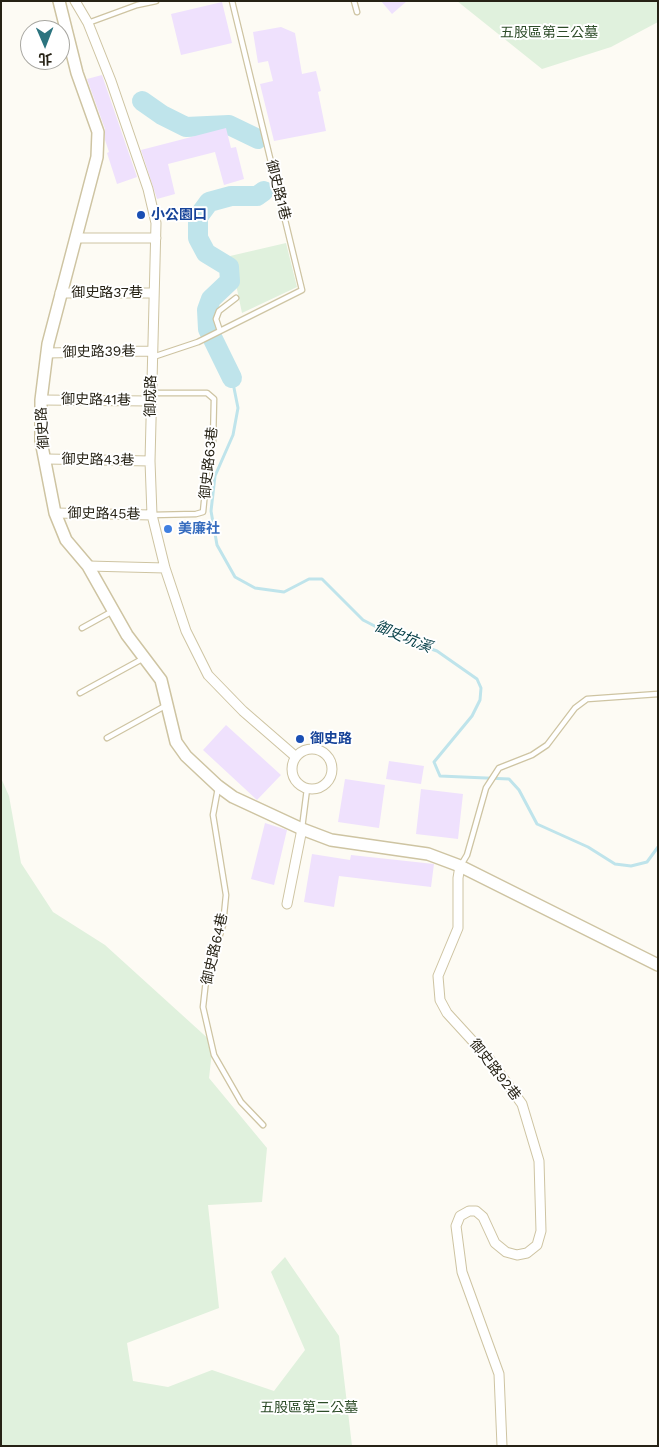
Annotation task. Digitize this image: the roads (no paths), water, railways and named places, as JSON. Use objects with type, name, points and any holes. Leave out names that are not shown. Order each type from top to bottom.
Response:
[{"type":"street","name":"御史路","points":[[59,1],[77,73],[98,132],[97,157],[60,293],[47,353],[41,400],[42,441],[47,460],[55,513],[66,540],[88,566],[126,635],[161,680],[176,742],[186,756],[218,786],[233,797],[302,829],[331,840],[428,854],[460,866],[658,965]]},
{"type":"street","name":"御成路","points":[[75,1],[88,23],[111,81],[148,189],[156,223],[150,461],[152,515],[165,568],[186,631],[208,675],[243,711],[296,757]]},
{"type":"street","points":[[76,238],[156,238]]},
{"type":"street","name":"御史路37巷","points":[[60,293],[154,294]]},
{"type":"street","name":"御史路39巷","points":[[47,353],[152,354]]},
{"type":"street","name":"御史路41巷","points":[[41,400],[151,397]]},
{"type":"street","name":"御史路43巷","points":[[47,460],[150,461]]},
{"type":"street","name":"御史路45巷","points":[[55,513],[152,515]]},
{"type":"street","points":[[88,566],[165,568]]},
{"type":"street","points":[[305,750],[317,750],[327,756],[330,760],[332,772],[327,782],[318,788],[307,789],[298,783],[292,773],[296,757],[305,750]]},
{"type":"street","points":[[287,904],[302,829]]},
{"type":"street","name":"御史路92巷","points":[[460,866],[458,878],[458,928],[438,976],[440,1000],[447,1013],[490,1060],[522,1104],[539,1162],[541,1230],[537,1245],[532,1249],[517,1255],[506,1252],[495,1243],[483,1217],[476,1211],[469,1211],[460,1216],[456,1226],[462,1272],[499,1374],[502,1446]]},
{"type":"lane","points":[[88,23],[137,5],[156,1]]},
{"type":"lane","name":"御史路1巷","points":[[220,331],[302,290],[232,1]]},
{"type":"lane","points":[[354,1],[357,12]]},
{"type":"lane","points":[[152,354],[198,342],[220,331],[216,319],[219,311],[236,298]]},
{"type":"lane","name":"御史路63巷","points":[[151,397],[207,393],[214,399],[213,442],[207,471],[203,512],[196,514],[152,515]]},
{"type":"lane","points":[[82,628],[113,611]]},
{"type":"lane","points":[[80,693],[144,658]]},
{"type":"lane","points":[[460,866],[467,855],[486,788],[499,768],[532,755],[547,745],[575,708],[588,699],[658,694]]},
{"type":"lane","points":[[107,738],[167,705]]},
{"type":"lane","name":"御史路64巷","points":[[218,786],[213,815],[226,895],[223,925],[206,980],[203,1007],[214,1055],[241,1102],[263,1126]]},
{"type":"lane","points":[[302,829],[307,789]]},
{"type":"waterway","name":"御史坑溪","points":[[142,101],[162,115],[186,127],[229,125],[258,139]]},
{"type":"waterway","name":"御史坑溪","points":[[232,378],[208,329],[207,310],[211,299],[230,281],[229,267],[206,253],[198,238],[198,217],[209,202],[231,196],[257,196],[264,191]]},
{"type":"waterway","name":"御史坑溪","points":[[232,378],[238,408],[233,435],[215,476],[211,511],[217,545],[235,577],[255,588],[284,592],[309,579],[322,579],[363,620],[396,637],[437,651],[477,679],[481,688],[480,700],[472,716],[434,762],[440,776],[509,779],[519,790],[537,824],[588,847],[615,864],[631,866],[647,862],[658,847]]},
{"type":"place","name":"小公園口","points":[[141,215]]},
{"type":"place","name":"美廉社","points":[[168,529]]},
{"type":"place","name":"御史路","points":[[300,739]]},
{"type":"park label","name":"五股區第三公墓","points":[[549,33]]},
{"type":"park label","name":"五股區第二公墓","points":[[309,1408]]}]
